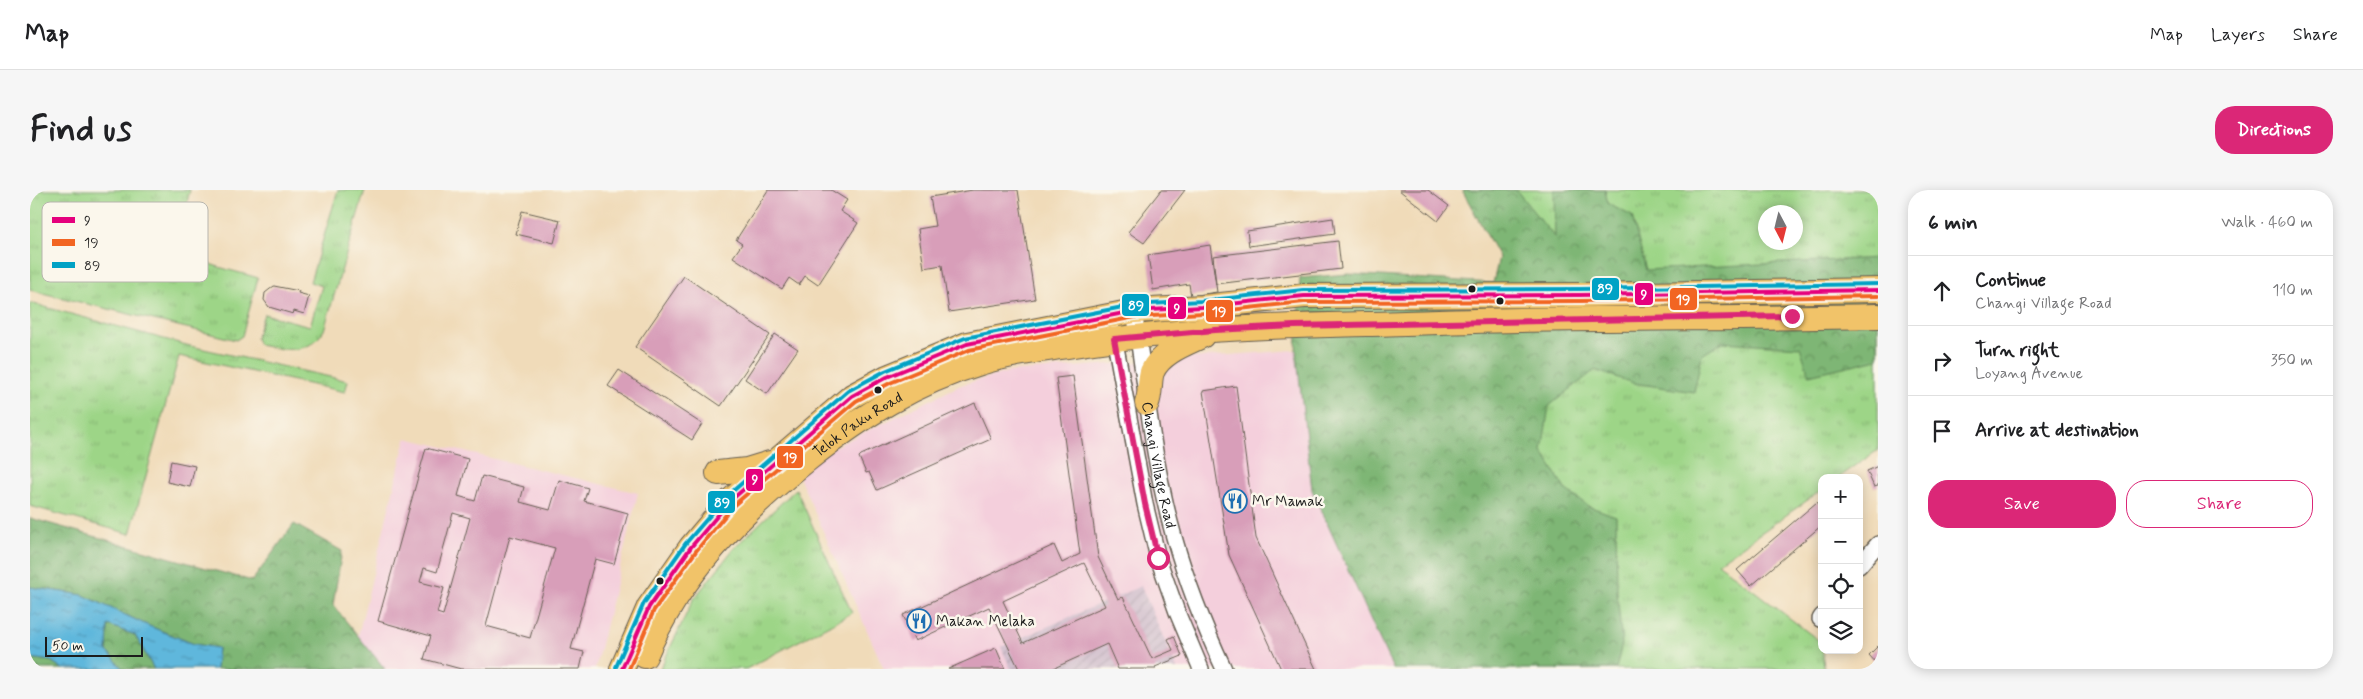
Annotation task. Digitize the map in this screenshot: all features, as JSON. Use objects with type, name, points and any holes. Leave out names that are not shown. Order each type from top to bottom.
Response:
[{"type":"main road","name":"Telok Paku Road","points":[[622,669],[649,607],[670,577],[730,501],[852,396],[888,377],[967,344],[1134,311],[1202,307],[1304,296],[1580,295],[1878,290]]},
{"type":"main road","name":"Telok Paku Road","points":[[639,669],[654,633],[683,586],[711,548],[782,478],[836,436],[894,398],[974,364],[1039,350],[1114,339],[1215,330],[1294,326],[1603,318],[1878,316]]},
{"type":"main road","points":[[1147,403],[1152,372],[1162,359],[1174,350],[1215,330]]},
{"type":"main road","points":[[718,473],[747,470],[774,462]]},
{"type":"street","name":"Changi Village Road","points":[[1134,311],[1147,403],[1174,537],[1198,611],[1224,669]]},
{"type":"street","name":"Changi Village Road","points":[[1111,315],[1145,504],[1158,558],[1176,612],[1201,669]]},
{"type":"street","points":[[1861,564],[1878,544]]},
{"type":"shaded area","points":[[1296,350],[1312,490],[1393,669],[884,669],[797,472],[832,448],[961,385],[1008,372]]},
{"type":"shaded area","points":[[406,438],[638,493],[595,669],[350,669]]},
{"type":"shaded area","points":[[1141,586],[1177,669],[1011,669],[1001,647]]},
{"type":"green space","points":[[30,190],[190,190],[187,202],[42,202],[42,282],[208,282],[208,263],[258,278],[242,336],[236,340],[30,290]]},
{"type":"green space","points":[[338,190],[365,190],[324,330],[311,344],[295,349],[259,345],[256,338],[264,314],[310,326],[322,286],[310,282]]},
{"type":"green space","points":[[1462,190],[1516,190],[1555,238],[1554,190],[1605,190],[1608,204],[1632,216],[1646,270],[1878,258],[1878,359],[1809,375],[1800,347],[1723,342],[1702,355],[1694,392],[1633,383],[1595,370],[1549,406],[1542,451],[1565,489],[1588,506],[1616,516],[1617,592],[1622,644],[1616,669],[1393,669],[1312,490],[1296,350],[1300,278],[1348,274],[1493,283],[1499,257]]},
{"type":"green space","points":[[1465,190],[1878,190],[1878,450],[1844,474],[1818,474],[1818,493],[1718,563],[1818,640],[1818,654],[1823,654],[1824,669],[1557,669],[1513,234]]},
{"type":"green space","points":[[30,303],[190,346],[348,381],[345,392],[179,356],[130,534],[30,506]]},
{"type":"green space","points":[[796,489],[852,613],[746,669],[660,669],[693,600],[735,547]]},
{"type":"green space","points":[[30,518],[252,581],[294,524],[342,551],[333,605],[385,669],[216,669],[218,648],[194,644],[149,626],[83,595],[30,587]]},
{"type":"green space","points":[[108,624],[135,635],[154,669],[123,669],[107,651]]},
{"type":"green space","points":[[30,658],[51,661],[63,669],[30,669]]},
{"type":"water","points":[[30,587],[83,595],[149,626],[194,644],[218,648],[216,669],[154,669],[135,635],[108,625],[107,651],[123,669],[63,669],[51,661],[30,658]]},
{"type":"building","points":[[768,190],[831,190],[847,200],[840,211],[858,223],[818,285],[805,276],[799,285],[789,278],[782,289],[733,257],[742,244],[736,240]]},
{"type":"building","points":[[973,190],[1018,190],[1035,299],[949,312],[942,265],[924,268],[918,229],[935,226],[930,197]]},
{"type":"building","points":[[1161,190],[1185,190],[1144,243],[1128,232]]},
{"type":"building","points":[[1399,190],[1428,190],[1449,206],[1438,221]]},
{"type":"building","points":[[522,211],[560,220],[554,243],[516,234]]},
{"type":"building","points":[[1333,218],[1335,234],[1249,246],[1247,231]]},
{"type":"building","points":[[1338,241],[1341,269],[1216,284],[1213,256]]},
{"type":"building","points":[[1210,245],[1217,292],[1191,296],[1189,284],[1153,290],[1148,255]]},
{"type":"building","points":[[684,276],[770,335],[721,406],[635,347]]},
{"type":"building","points":[[274,286],[299,291],[298,293],[309,296],[304,314],[294,311],[293,314],[269,307],[264,300],[265,293]]},
{"type":"building","points":[[775,334],[798,349],[767,394],[745,379]]},
{"type":"building","points":[[619,370],[702,424],[692,440],[608,386]]},
{"type":"building","points":[[1073,376],[1098,557],[1118,599],[1123,597],[1152,659],[1173,650],[1168,639],[1174,636],[1182,656],[1155,667],[1156,669],[1118,669],[1107,644],[1052,669],[1019,669],[989,607],[915,641],[903,615],[1054,545],[1062,563],[1080,554],[1056,378]],"holes":[[[1084,563],[1105,606],[1023,643],[1003,601]]]},
{"type":"building","points":[[1236,386],[1256,538],[1316,669],[1281,669],[1229,555],[1203,391]]},
{"type":"building","points":[[975,403],[991,439],[877,490],[869,472],[866,473],[859,457],[861,455]]},
{"type":"building","points":[[426,448],[468,459],[458,496],[475,501],[482,476],[524,487],[520,502],[550,510],[559,480],[588,488],[584,501],[628,513],[614,564],[595,559],[571,649],[584,652],[580,669],[461,669],[424,659],[431,636],[378,621]],"holes":[[[453,513],[470,518],[443,615],[437,613],[444,588],[420,582],[424,568],[437,572]],[[510,536],[555,548],[530,638],[486,626]]]},
{"type":"building","points":[[171,461],[195,466],[190,487],[167,482]]},
{"type":"building","points":[[1878,466],[1878,486],[1874,487],[1867,471]]},
{"type":"building","points":[[1817,502],[1818,528],[1751,586],[1737,570]]},
{"type":"building","points":[[1878,646],[1878,665],[1869,655]]},
{"type":"building","points":[[996,648],[1005,669],[948,669]]},
{"type":"transit line","name":"89","points":[[616,667],[644,603],[686,543],[726,497],[848,391],[885,371],[965,338],[1133,305],[1201,301],[1303,290],[1580,289],[1878,284]]},
{"type":"transit line","name":"9","points":[[622,669],[649,607],[691,547],[730,501],[852,396],[887,377],[967,344],[1134,311],[1202,307],[1304,296],[1580,295],[1878,290]]},
{"type":"transit line","name":"19","points":[[629,669],[654,610],[696,551],[734,505],[856,401],[890,383],[969,350],[1135,317],[1203,313],[1304,302],[1580,301],[1878,296]]},
{"type":"place","name":"Mr Mamak","points":[[1235,501]]},
{"type":"place","name":"Makan Melaka","points":[[919,621]]},
{"type":"route","points":[[1158,558],[1145,504],[1114,339],[1215,330],[1294,326],[1603,318],[1792,316]]}]
